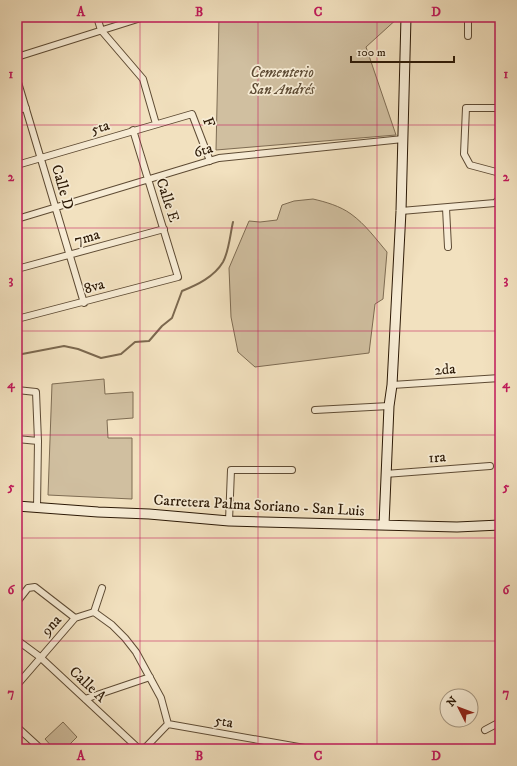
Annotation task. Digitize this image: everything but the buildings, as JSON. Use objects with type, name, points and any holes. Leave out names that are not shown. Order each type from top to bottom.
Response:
[{"type":"street","points":[[97,17],[101,30],[142,79],[156,124]]},
{"type":"street","points":[[17,57],[144,17]]},
{"type":"street","points":[[384,525],[385,474],[389,406],[392,386],[401,211],[406,17]]},
{"type":"street","points":[[468,17],[468,36]]},
{"type":"street","name":"Calle D","points":[[17,79],[84,303]]},
{"type":"street","points":[[17,110],[26,108]]},
{"type":"street","points":[[500,108],[466,108],[464,154],[470,165],[500,173]]},
{"type":"street","name":"5ta","points":[[17,165],[192,114]]},
{"type":"street","name":"F","points":[[192,114],[210,161]]},
{"type":"street","name":"Calle E","points":[[133,130],[178,277]]},
{"type":"street","name":"6ta","points":[[17,219],[219,158],[403,139]]},
{"type":"street","points":[[401,211],[495,203],[500,198]]},
{"type":"street","points":[[446,208],[448,246]]},
{"type":"street","name":"7ma","points":[[17,269],[164,228]]},
{"type":"street","name":"8va","points":[[17,319],[84,303],[178,277]]},
{"type":"street","name":"2da","points":[[392,386],[500,378]]},
{"type":"street","points":[[17,390],[36,392],[38,441],[37,507]]},
{"type":"street","points":[[314,410],[389,406]]},
{"type":"street","points":[[17,439],[38,441]]},
{"type":"street","name":"1ra","points":[[385,474],[490,466]]},
{"type":"street","points":[[229,521],[231,470],[292,470]]},
{"type":"street","name":"Carretera Palma Soriano - San Luis","points":[[17,506],[149,514],[229,521],[457,527],[500,526]]},
{"type":"street","points":[[17,602],[28,588],[35,587],[75,618]]},
{"type":"street","points":[[102,588],[94,612],[112,625],[136,652],[161,698],[168,724],[144,749]]},
{"type":"street","name":"9na","points":[[17,685],[75,618],[94,612]]},
{"type":"street","name":"Calle A","points":[[17,640],[40,657],[139,749]]},
{"type":"street","points":[[85,699],[150,677]]},
{"type":"street","points":[[485,730],[500,722]]},
{"type":"street","name":"5ta","points":[[168,724],[310,749]]},
{"type":"street","points":[[17,727],[33,747],[41,749]]},
{"type":"green space","name":"Cementerio San Andrés","points":[[219,17],[399,17],[366,47],[396,135],[216,150]]},
{"type":"green space","points":[[313,199],[323,201],[351,214],[366,227],[387,252],[383,299],[375,304],[369,353],[255,367],[238,352],[231,317],[229,268],[249,221],[260,222],[277,220],[282,205],[294,201]]},
{"type":"green space","points":[[104,379],[105,394],[133,392],[133,418],[107,420],[108,438],[132,438],[132,499],[48,495],[52,384]]},
{"type":"green space","points":[[63,722],[77,737],[65,749],[54,749],[45,739]]},
{"type":"waterway","points":[[17,355],[64,346],[78,349],[101,358],[121,354],[135,342],[149,341],[162,326],[172,318],[182,291],[205,280],[215,272],[223,262],[227,253],[233,222]]}]
